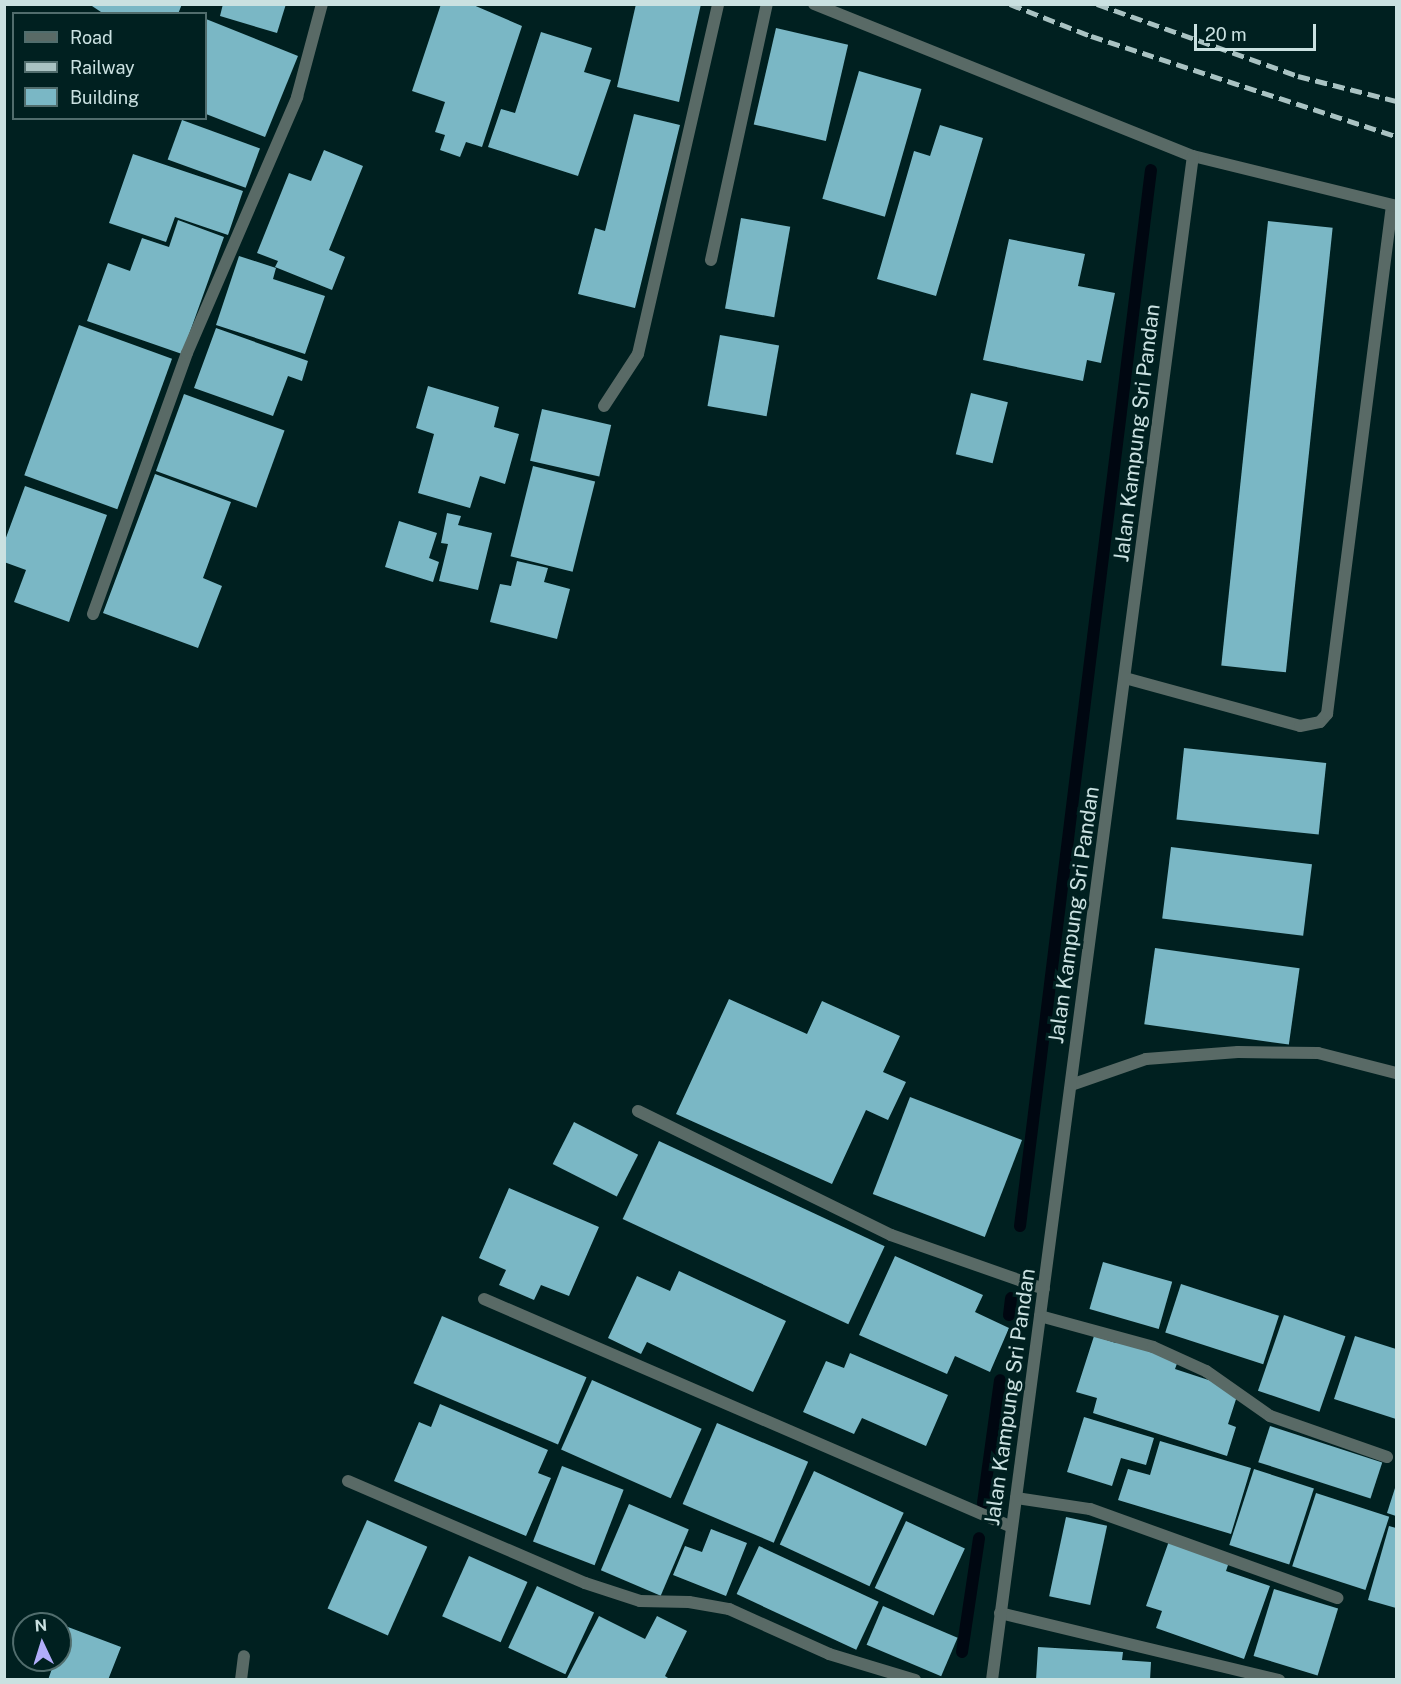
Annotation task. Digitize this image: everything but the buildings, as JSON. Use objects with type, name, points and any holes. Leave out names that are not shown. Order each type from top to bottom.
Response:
[{"type":"street","points":[[93,614],[187,353],[297,97],[322,4]]},
{"type":"street","points":[[604,405],[638,354],[718,4]]},
{"type":"street","points":[[711,260],[767,4]]},
{"type":"street","points":[[814,4],[1193,156],[1394,205],[1327,714],[1320,722],[1300,726],[1125,678]]},
{"type":"street","name":"Jalan Kampung Sri Pandan","points":[[992,1680],[1193,156]]},
{"type":"street","points":[[1071,1086],[1146,1059],[1238,1052],[1318,1053],[1396,1073]]},
{"type":"street","points":[[638,1111],[891,1235],[1044,1289]]},
{"type":"street","points":[[484,1299],[1012,1527]]},
{"type":"street","points":[[1040,1316],[1153,1347],[1206,1371],[1270,1416],[1388,1457]]},
{"type":"street","points":[[348,1481],[585,1583],[640,1601],[689,1602],[729,1609],[829,1654],[915,1680]]},
{"type":"street","points":[[1016,1498],[1101,1513],[1337,1598]]},
{"type":"street","points":[[1000,1613],[1279,1680]]},
{"type":"street","points":[[242,1680],[243,1656]]},
{"type":"waterway","points":[[1020,1226],[1151,170]]},
{"type":"waterway","points":[[1009,1315],[1011,1298]]},
{"type":"waterway","points":[[983,1503],[1000,1380]]},
{"type":"waterway","points":[[962,1652],[979,1538]]},
{"type":"railway","points":[[1010,4],[1091,36],[1396,136]]},
{"type":"railway","points":[[1097,4],[1298,76],[1396,101]]}]
